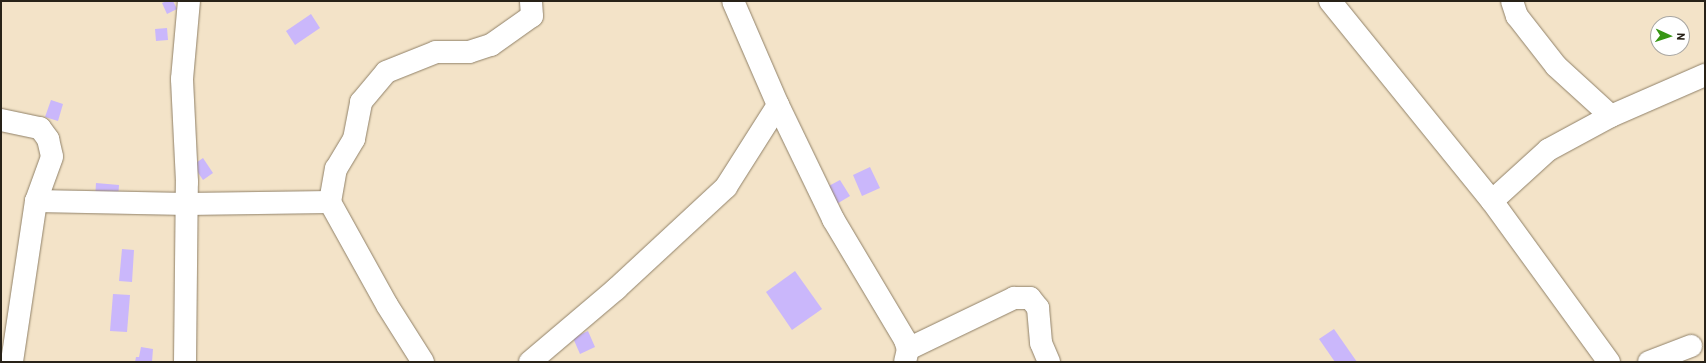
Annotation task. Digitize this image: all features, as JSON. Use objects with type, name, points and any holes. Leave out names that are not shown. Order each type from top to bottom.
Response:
[{"type":"street","points":[[185,362],[187,204],[182,79],[190,1]]},
{"type":"street","points":[[423,362],[387,304],[330,202],[336,169],[354,139],[361,102],[386,72],[436,52],[469,52],[491,45],[532,16],[531,1]]},
{"type":"street","points":[[733,1],[778,105],[833,219],[890,311],[906,356],[1014,298],[1030,298],[1038,308],[1041,343],[1049,362]]},
{"type":"street","points":[[1330,1],[1492,201],[1609,362]]},
{"type":"street","points":[[1512,1],[1517,16],[1556,66],[1611,116]]},
{"type":"street","points":[[1492,201],[1548,150],[1611,116],[1705,75]]},
{"type":"street","points":[[530,362],[616,289],[726,187],[778,105]]},
{"type":"street","points":[[1,120],[40,128],[48,139],[52,157],[36,201],[12,362]]},
{"type":"street","points":[[36,201],[187,204],[330,202]]},
{"type":"street","points":[[1649,362],[1691,346]]},
{"type":"building","points":[[173,1],[177,9],[167,14],[162,3]]},
{"type":"building","points":[[311,14],[320,28],[295,45],[286,31]]},
{"type":"building","points":[[167,28],[168,40],[156,41],[155,29]]},
{"type":"building","points":[[51,100],[63,104],[58,121],[45,117]]},
{"type":"building","points":[[203,158],[213,173],[203,180],[193,165]]},
{"type":"building","points":[[870,167],[880,188],[862,196],[853,175]]},
{"type":"building","points":[[840,180],[850,196],[835,205],[825,188]]},
{"type":"building","points":[[96,183],[119,185],[118,199],[95,198]]},
{"type":"building","points":[[122,249],[134,250],[132,282],[119,281]]},
{"type":"building","points":[[795,271],[822,309],[792,330],[766,292]]},
{"type":"building","points":[[113,294],[130,295],[127,332],[110,331]]},
{"type":"building","points":[[1334,329],[1357,362],[1335,362],[1319,339]]},
{"type":"building","points":[[588,331],[595,347],[580,354],[573,338]]},
{"type":"building","points":[[141,347],[153,349],[152,362],[135,362],[136,357],[139,357]]}]
